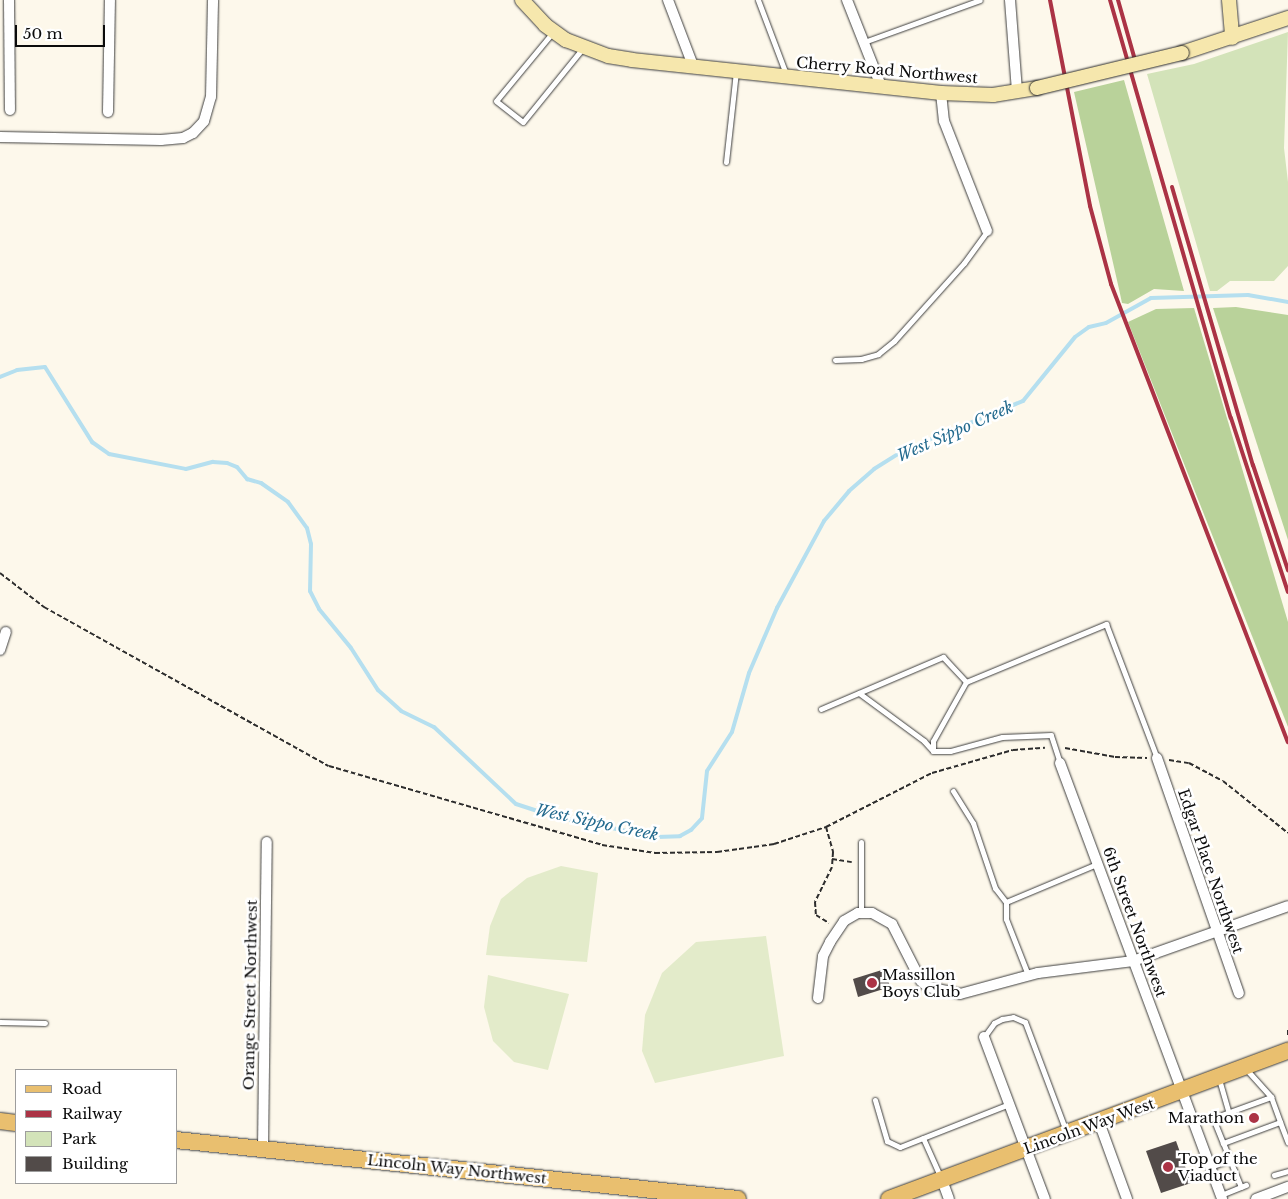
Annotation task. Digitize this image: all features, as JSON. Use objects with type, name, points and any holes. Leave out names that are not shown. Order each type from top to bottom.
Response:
[{"type":"main road","name":"Lincoln Way West","points":[[888,1199],[1288,1051]]},
{"type":"main road","points":[[0,1121],[15,1123]]},
{"type":"main road","name":"Lincoln Way Northwest","points":[[178,1140],[691,1196],[738,1199]]},
{"type":"street","points":[[9,0],[10,110]]},
{"type":"street","points":[[108,112],[110,0]]},
{"type":"street","points":[[0,137],[161,140],[183,138],[193,133],[204,121],[211,97],[213,0]]},
{"type":"street","name":"Cherry Road Northwest","points":[[522,0],[553,32],[583,48],[632,60],[941,93],[1016,92],[1037,88],[1182,53],[1251,32],[1288,18]]},
{"type":"street","points":[[668,0],[694,68]]},
{"type":"street","points":[[846,0],[881,86]]},
{"type":"street","points":[[1010,0],[1016,92]]},
{"type":"street","points":[[1229,0],[1232,38]]},
{"type":"street","points":[[941,93],[944,121],[987,231]]},
{"type":"street","points":[[0,650],[6,632]]},
{"type":"street","name":"Edgar Place Northwest","points":[[1157,758],[1216,934],[1238,993]]},
{"type":"street","name":"6th Street Northwest","points":[[1060,763],[1222,1197]]},
{"type":"street","name":"Orange Street Northwest","points":[[263,1148],[267,842]]},
{"type":"street","points":[[818,998],[824,956],[837,928],[852,915],[861,912],[879,915],[892,924],[921,981],[939,992],[960,994],[1028,975],[1133,961],[1216,934],[1288,906]]},
{"type":"street","points":[[984,1037],[1045,1199]]},
{"type":"street","points":[[1098,1122],[1127,1199]]},
{"type":"street","points":[[942,1180],[949,1199]]},
{"type":"street","points":[[1256,1199],[1288,1187]]},
{"type":"lane","points":[[758,0],[788,77]]},
{"type":"lane","points":[[863,42],[980,0]]},
{"type":"lane","points":[[553,32],[496,101],[522,122],[583,48]]},
{"type":"lane","points":[[726,162],[736,72]]},
{"type":"lane","points":[[836,360],[861,359],[878,354],[894,342],[964,263],[987,231]]},
{"type":"lane","points":[[933,751],[933,741],[966,682],[1106,624],[1157,758]]},
{"type":"lane","points":[[821,709],[943,657],[966,682]]},
{"type":"lane","points":[[859,693],[924,741],[933,751],[950,752],[1002,738],[1051,735],[1060,763]]},
{"type":"lane","points":[[953,791],[973,823],[995,888],[1006,902],[1006,919],[1028,975]]},
{"type":"lane","points":[[861,842],[861,912]]},
{"type":"lane","points":[[1006,902],[1098,863]]},
{"type":"lane","points":[[984,1037],[988,1028],[1002,1019],[1013,1018],[1026,1022],[1067,1134]]},
{"type":"lane","points":[[0,1022],[45,1023]]},
{"type":"lane","points":[[1244,1068],[1270,1097],[1288,1143]]},
{"type":"lane","points":[[1218,1077],[1229,1114]]},
{"type":"lane","points":[[1222,1197],[1243,1186],[1213,1118],[1243,1109],[1270,1097]]},
{"type":"lane","points":[[874,1100],[887,1142],[900,1148],[1009,1104]]},
{"type":"lane","points":[[1263,1120],[1267,1127]]},
{"type":"lane","points":[[1223,1143],[1280,1122]]},
{"type":"lane","points":[[1250,1126],[1253,1132]]},
{"type":"lane","points":[[1236,1131],[1239,1137]]},
{"type":"lane","points":[[923,1138],[942,1180]]},
{"type":"lane","points":[[1210,1167],[1230,1160]]},
{"type":"lane","points":[[1274,1175],[1288,1171]]},
{"type":"path","points":[[0,573],[44,608],[329,766],[602,845],[654,853],[717,852],[774,844],[826,827],[932,773],[1013,750],[1054,748],[1076,748],[1115,757],[1157,758],[1189,763],[1223,781],[1288,833]]},
{"type":"path","points":[[826,827],[832,867],[815,902],[816,915],[837,928]]},
{"type":"path","points":[[832,859],[861,861]]},
{"type":"path","points":[[1288,1030],[1288,1035]]},
{"type":"green space","points":[[1288,32],[1284,148],[1288,182],[1288,266],[1274,281],[1230,281],[1217,291],[1210,291],[1147,74],[1194,64]]},
{"type":"green space","points":[[1124,80],[1184,291],[1154,289],[1128,304],[1122,303],[1074,92]]},
{"type":"green space","points":[[1236,307],[1288,315],[1288,540],[1213,308]]},
{"type":"green space","points":[[1194,308],[1288,622],[1288,727],[1128,322],[1156,309]]},
{"type":"green space","points":[[561,866],[598,873],[587,962],[486,955],[490,926],[501,899],[527,878]]},
{"type":"green space","points":[[766,936],[784,1056],[655,1083],[642,1051],[645,1015],[662,973],[696,942]]},
{"type":"green space","points":[[488,975],[569,994],[548,1070],[514,1062],[493,1041],[484,1007]]},
{"type":"building","name":"Massillon Boys Club","points":[[885,969],[890,987],[858,997],[853,979]]},
{"type":"building","name":"Top of the Viaduct","points":[[1176,1141],[1191,1183],[1161,1193],[1146,1151]]},
{"type":"waterway","name":"West Sippo Creek","points":[[0,377],[17,370],[45,367],[92,442],[109,454],[186,469],[213,462],[227,463],[237,467],[247,479],[261,483],[288,502],[307,528],[311,544],[310,591],[319,609],[351,648],[378,690],[401,711],[434,727],[516,804],[556,817],[657,837],[680,836],[691,830],[702,818],[707,771],[732,732],[749,673],[777,608],[824,521],[849,491],[874,469],[905,450],[1023,401],[1075,337],[1089,327],[1106,323],[1151,298],[1248,295],[1288,302]]},
{"type":"railway","points":[[1050,0],[1090,206],[1111,284],[1288,742]]},
{"type":"railway","points":[[1110,0],[1231,418],[1288,592]]},
{"type":"railway","points":[[1118,0],[1137,67]]},
{"type":"railway","points":[[1172,187],[1253,465],[1288,570]]},
{"type":"place","name":"Massillon Boys Club","points":[[872,983]]},
{"type":"place","name":"Marathon","points":[[1254,1118]]},
{"type":"place","name":"Top of the Viaduct","points":[[1168,1167]]}]
